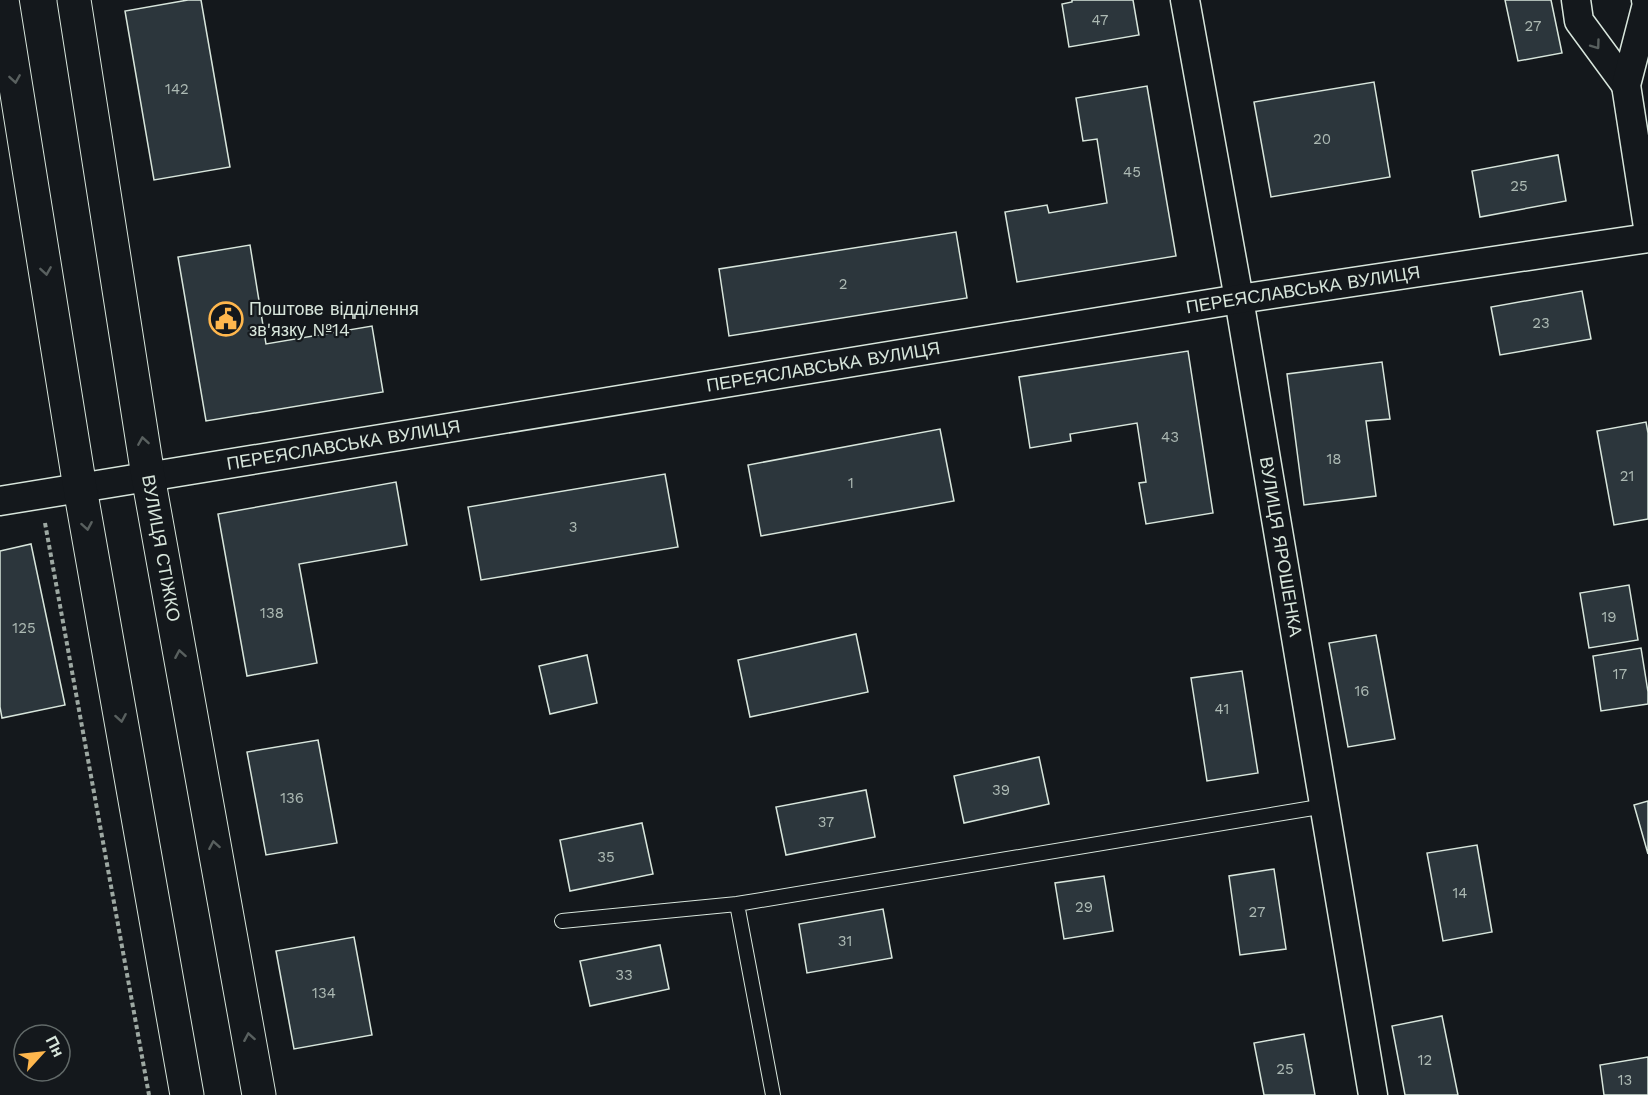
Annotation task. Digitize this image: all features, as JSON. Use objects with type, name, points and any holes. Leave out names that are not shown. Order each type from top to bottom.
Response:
[{"type":"street","points":[[2,0],[80,488],[187,1095]]},
{"type":"street","name":"ВУЛИЦЯ СТІЖКО","points":[[74,0],[148,476],[259,1095]]},
{"type":"street","name":"ВУЛИЦЯ ЯРОШЕНКА","points":[[1185,0],[1239,299],[1373,1095]]},
{"type":"street","points":[[1576,0],[1579,21],[1626,85]]},
{"type":"street","points":[[1646,0],[1647,4],[1626,85],[1648,227]]},
{"type":"street","name":"ПЕРЕЯСЛАВСЬКА ВУЛИЦЯ","points":[[0,501],[1239,299],[1648,238]]},
{"type":"lane","points":[[562,921],[737,904],[1325,806]]},
{"type":"lane","points":[[737,904],[773,1095]]},
{"type":"path","points":[[40,495],[149,1095]]},
{"type":"building","points":[[188,0],[201,0],[230,167],[154,180],[125,11]]},
{"type":"building","points":[[1072,0],[1133,0],[1139,35],[1069,47],[1062,4],[1072,2]]},
{"type":"building","points":[[1505,0],[1551,0],[1562,53],[1518,61]]},
{"type":"building","points":[[1374,82],[1390,177],[1271,197],[1254,102]]},
{"type":"building","points":[[1147,86],[1176,256],[1017,282],[1005,212],[1047,205],[1049,213],[1107,203],[1097,139],[1083,141],[1076,98]]},
{"type":"building","points":[[1558,155],[1566,201],[1480,217],[1472,171]]},
{"type":"building","points":[[956,232],[967,298],[729,336],[719,269]]},
{"type":"building","points":[[250,245],[266,344],[372,326],[383,392],[206,421],[178,257]]},
{"type":"building","points":[[1582,291],[1591,339],[1500,355],[1491,307]]},
{"type":"building","points":[[1188,351],[1213,513],[1146,524],[1139,483],[1146,482],[1137,423],[1070,434],[1071,441],[1030,448],[1019,377]]},
{"type":"building","points":[[1382,362],[1390,419],[1366,421],[1376,496],[1304,505],[1287,374]]},
{"type":"building","points":[[1646,422],[1648,519],[1614,525],[1597,431]]},
{"type":"building","points":[[940,429],[954,501],[761,536],[748,465]]},
{"type":"building","points":[[665,474],[678,547],[481,580],[468,507]]},
{"type":"building","points":[[396,482],[407,545],[299,564],[317,663],[247,676],[218,514]]},
{"type":"building","points":[[31,544],[65,705],[2,718],[0,707],[0,551]]},
{"type":"building","points":[[1629,585],[1638,640],[1589,648],[1580,593]]},
{"type":"building","points":[[856,634],[868,692],[750,717],[738,660]]},
{"type":"building","points":[[1376,635],[1395,739],[1348,747],[1329,643]]},
{"type":"building","points":[[1641,648],[1648,704],[1601,711],[1593,656]]},
{"type":"building","points":[[587,655],[597,703],[550,714],[539,666]]},
{"type":"building","points":[[1242,671],[1258,773],[1207,781],[1191,678]]},
{"type":"building","points":[[318,740],[337,843],[266,855],[247,752]]},
{"type":"building","points":[[1039,757],[1049,804],[964,823],[954,776]]},
{"type":"building","points":[[866,790],[875,837],[786,855],[776,807]]},
{"type":"building","points":[[1648,801],[1648,854],[1634,805]]},
{"type":"building","points":[[642,823],[653,874],[570,891],[560,840]]},
{"type":"building","points":[[1477,845],[1492,932],[1443,941],[1427,853]]},
{"type":"building","points":[[1274,869],[1286,949],[1240,955],[1229,876]]},
{"type":"building","points":[[1104,876],[1113,931],[1064,939],[1055,883]]},
{"type":"building","points":[[883,909],[892,958],[807,973],[799,924]]},
{"type":"building","points":[[354,937],[372,1035],[294,1049],[276,951]]},
{"type":"building","points":[[660,945],[669,989],[590,1006],[580,961]]},
{"type":"building","points":[[1442,1016],[1458,1095],[1405,1095],[1392,1026]]},
{"type":"building","points":[[1304,1034],[1315,1095],[1264,1095],[1254,1043]]},
{"type":"building","points":[[1648,1057],[1648,1095],[1604,1095],[1600,1065]]},
{"type":"place","name":"Поштове відділення зв'язку №14","points":[[226,319]]}]
